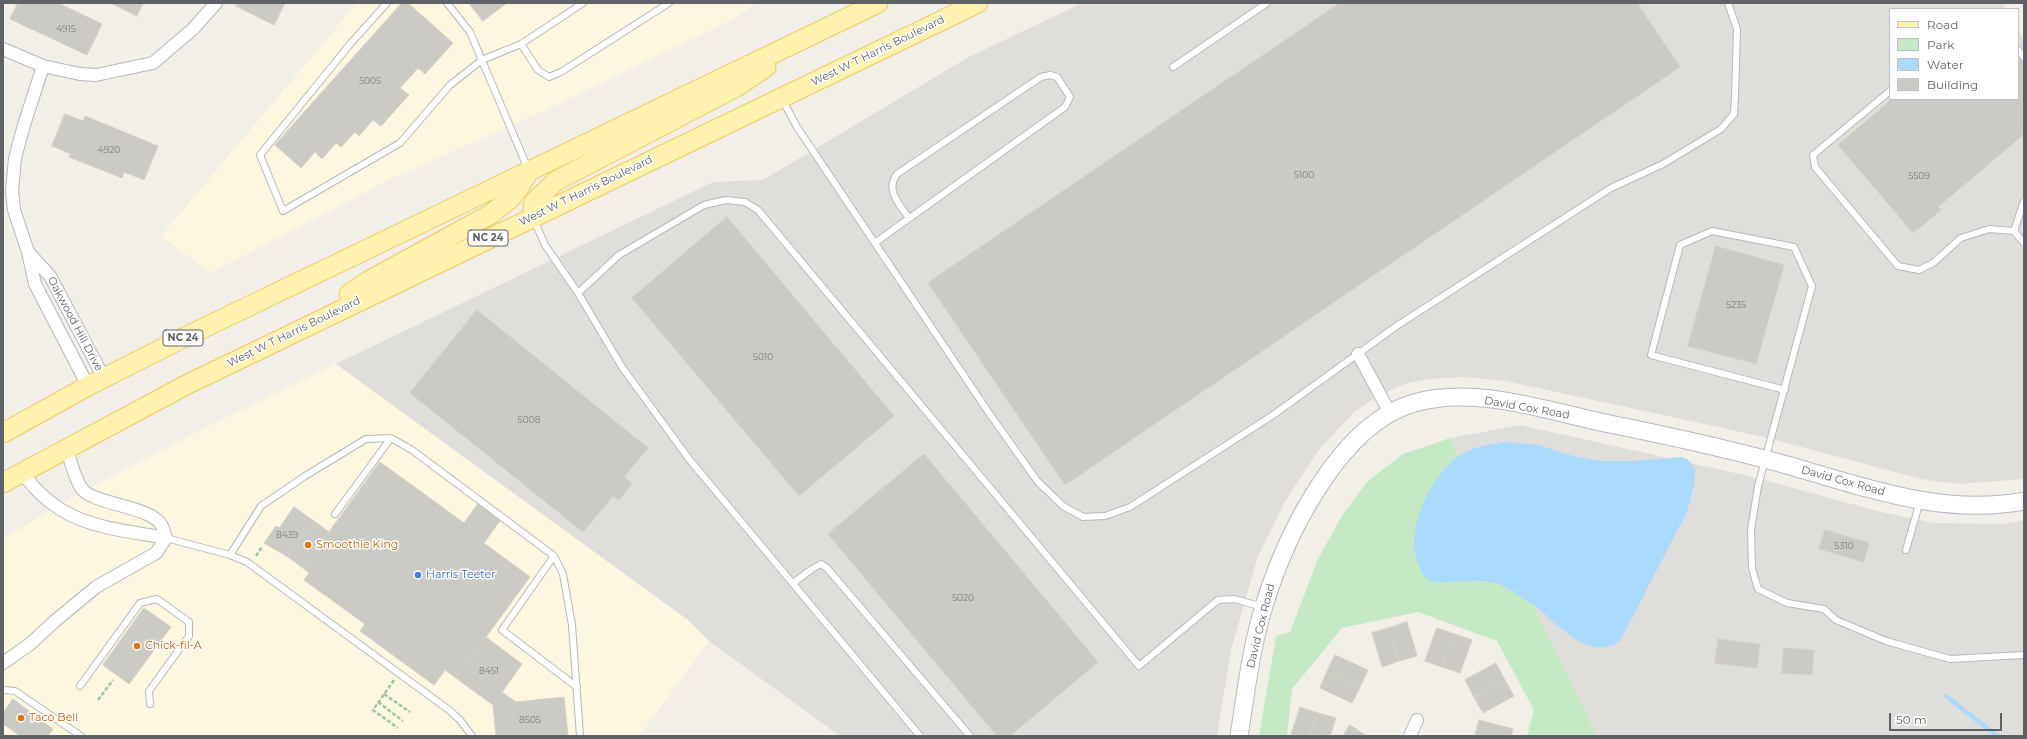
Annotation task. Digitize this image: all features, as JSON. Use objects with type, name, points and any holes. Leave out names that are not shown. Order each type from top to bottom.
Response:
[{"type":"main road","name":"NC 24","points":[[3,433],[96,382],[327,267],[878,3]]},
{"type":"main road","name":"West W T Harris Boulevard","points":[[3,483],[186,384],[978,3]]},
{"type":"main road","points":[[532,217],[534,202],[556,181],[738,86],[809,36]]},
{"type":"main road","points":[[277,340],[370,280],[491,214],[511,198],[529,171]]},
{"type":"main road","name":"David Cox Road","points":[[1239,736],[1252,654],[1263,607],[1275,571],[1288,544],[1320,485],[1359,436],[1390,413],[1412,404],[1433,399],[1481,399],[1513,403],[1767,460],[1854,485],[1920,500],[1952,505],[1988,505],[2024,501]]},
{"type":"street","points":[[3,49],[43,66],[80,74],[96,75],[153,63],[193,30],[216,3]]},
{"type":"street","name":"Oakwood Hill Drive","points":[[43,66],[15,158],[12,191],[14,210],[28,252],[35,284],[96,382]]},
{"type":"street","name":"Oakwood Hill Drive","points":[[28,252],[50,276],[96,382]]},
{"type":"street","points":[[1358,354],[1390,413]]},
{"type":"street","points":[[3,663],[30,644],[96,587],[156,553],[166,538],[162,524],[153,518],[122,504],[90,496],[81,488],[66,448]]},
{"type":"street","points":[[22,472],[44,499],[84,522],[166,538]]},
{"type":"street","points":[[1410,736],[1417,720]]},
{"type":"lane","points":[[387,3],[351,43],[260,155],[283,211],[400,143],[450,85],[482,60],[521,44],[583,3]]},
{"type":"lane","points":[[447,3],[470,32],[529,171]]},
{"type":"lane","points":[[521,44],[538,70],[549,77],[561,72],[669,3]]},
{"type":"lane","points":[[1173,67],[1267,3]]},
{"type":"lane","points":[[781,98],[797,127],[876,242],[989,413],[1038,482],[1063,506],[1083,517],[1105,516],[1130,507],[1274,415],[1398,325],[1611,188],[1663,164],[1722,129],[1734,114],[1737,29],[1728,3]]},
{"type":"lane","points":[[876,242],[1065,107],[1070,97],[1057,77],[1050,75],[1041,77],[898,174],[892,181],[892,189],[897,201],[909,218]]},
{"type":"lane","points":[[1889,92],[1813,155],[1815,167],[1898,266],[1918,270],[1933,263],[1961,238],[1989,229],[2014,231],[2024,243]]},
{"type":"lane","points":[[578,293],[619,255],[704,206],[726,200],[745,202],[758,210],[1140,666],[1218,600],[1235,599],[1263,607]]},
{"type":"lane","points":[[2014,231],[2024,201]]},
{"type":"lane","points":[[532,217],[545,245],[578,293],[622,367],[689,459],[920,736]]},
{"type":"lane","points":[[1785,390],[1651,355],[1680,245],[1712,231],[1794,247],[1812,286],[1767,460],[1758,486],[1751,530],[1752,568],[1758,589],[1787,603],[1824,609],[1836,620],[1886,641],[1950,659],[2024,655]]},
{"type":"lane","points":[[335,514],[391,438]]},
{"type":"lane","points":[[230,555],[261,506],[366,439],[391,438],[412,450],[554,556],[563,574],[572,625],[580,736]]},
{"type":"lane","points":[[1906,550],[1920,500]]},
{"type":"lane","points":[[166,538],[230,555],[247,562],[460,720],[472,736]]},
{"type":"lane","points":[[554,556],[502,630],[576,687]]},
{"type":"lane","points":[[793,583],[821,564],[827,568],[970,736]]},
{"type":"lane","points":[[80,686],[140,603],[157,599],[190,622],[189,636],[149,691],[150,704]]},
{"type":"lane","points":[[3,690],[15,691],[81,736]]},
{"type":"path","points":[[398,674],[373,710],[398,728]]},
{"type":"path","points":[[98,700],[113,680]]},
{"type":"path","points":[[384,694],[410,712]]},
{"type":"path","points":[[378,702],[403,721]]},
{"type":"shaded area","points":[[357,3],[758,3],[733,19],[544,111],[391,179],[210,273],[161,236]]},
{"type":"shaded area","points":[[1082,3],[2002,3],[2005,8],[1889,8],[1889,100],[2019,100],[2019,32],[2024,40],[2024,479],[1959,484],[1921,479],[1764,437],[1506,381],[1463,377],[1429,379],[1404,384],[1378,396],[1354,412],[1318,451],[1284,503],[1257,559],[1231,650],[1217,736],[840,736],[709,641],[688,620],[336,364],[713,182],[763,180],[967,58]]},
{"type":"shaded area","points":[[336,364],[688,620],[709,641],[639,736],[3,736],[3,539],[69,499],[197,432]]},
{"type":"shaded area","points":[[1520,425],[1753,477],[1877,511],[1934,523],[2003,524],[2024,520],[2024,736],[1597,736],[1450,438]]},
{"type":"green space","points":[[1450,438],[1597,736],[1527,736],[1534,710],[1497,641],[1418,612],[1342,628],[1292,689],[1287,736],[1259,736],[1276,636],[1290,632],[1318,559],[1343,514],[1368,481],[1403,454]]},
{"type":"water","points":[[1504,442],[1538,445],[1573,456],[1601,461],[1633,461],[1682,457],[1687,459],[1695,468],[1695,481],[1687,512],[1620,641],[1608,647],[1597,647],[1586,644],[1564,631],[1535,606],[1507,588],[1497,584],[1475,581],[1433,581],[1427,579],[1422,573],[1415,549],[1415,535],[1417,519],[1430,490],[1439,476],[1459,456],[1475,448]]},
{"type":"building","points":[[18,3],[58,3],[102,24],[87,55],[10,19]]},
{"type":"building","points":[[111,3],[143,3],[137,16]]},
{"type":"building","points":[[237,3],[285,3],[274,25],[236,6]]},
{"type":"building","points":[[402,3],[408,3],[453,43],[425,74],[418,68],[400,88],[409,95],[381,126],[373,120],[359,136],[355,132],[341,147],[336,143],[322,159],[315,152],[301,168],[275,145]]},
{"type":"building","points":[[469,3],[507,3],[483,21]]},
{"type":"building","points":[[1340,3],[1637,3],[1680,67],[1065,485],[928,283]]},
{"type":"building","points":[[2019,58],[2024,64],[2024,134],[1938,207],[1941,210],[1913,233],[1838,145],[1891,100],[2019,100]]},
{"type":"building","points":[[65,114],[83,121],[85,116],[158,146],[144,180],[124,172],[122,178],[69,157],[71,154],[52,146]]},
{"type":"building","points":[[727,217],[894,416],[799,496],[632,298]]},
{"type":"building","points":[[1716,246],[1784,265],[1756,364],[1688,346]]},
{"type":"building","points":[[477,310],[648,448],[624,477],[632,484],[619,500],[613,496],[583,532],[410,393]]},
{"type":"building","points":[[924,454],[1098,662],[1010,736],[997,736],[828,534]]},
{"type":"building","name":"Harris Teeter","points":[[380,462],[464,523],[479,502],[502,518],[484,543],[530,577],[456,678],[445,670],[434,685],[360,631],[365,624],[304,580],[309,573],[303,568]]},
{"type":"building","points":[[294,507],[314,521],[288,557],[264,543],[276,526],[279,528]]},
{"type":"building","name":"Smoothie King","points":[[314,521],[329,532],[303,568],[288,557]]},
{"type":"building","points":[[1825,530],[1869,543],[1864,562],[1819,549]]},
{"type":"building","name":"Chick-fil-A","points":[[144,608],[171,627],[129,684],[103,665]]},
{"type":"building","points":[[1407,622],[1417,656],[1399,661],[1389,628]]},
{"type":"building","points":[[1389,628],[1399,661],[1382,667],[1372,633]]},
{"type":"building","points":[[1437,628],[1455,634],[1442,667],[1425,661]]},
{"type":"building","points":[[1455,634],[1472,640],[1460,673],[1442,667]]},
{"type":"building","points":[[486,637],[522,664],[493,705],[456,678]]},
{"type":"building","points":[[1718,639],[1760,644],[1757,668],[1715,663]]},
{"type":"building","points":[[1784,648],[1814,650],[1812,675],[1782,673]]},
{"type":"building","points":[[1335,655],[1368,670],[1360,687],[1327,672]]},
{"type":"building","points":[[1496,663],[1505,680],[1474,697],[1465,680]]},
{"type":"building","points":[[1327,672],[1360,687],[1352,703],[1320,688]]},
{"type":"building","points":[[1505,680],[1514,696],[1483,713],[1474,697]]},
{"type":"building","points":[[502,692],[516,702],[564,697],[568,736],[496,736],[493,705]]},
{"type":"building","name":"Taco Bell","points":[[13,699],[53,729],[48,736],[20,736],[3,724],[3,713]]},
{"type":"building","points":[[1300,707],[1318,713],[1310,736],[1291,736]]},
{"type":"building","points":[[1318,713],[1336,718],[1330,736],[1310,736]]},
{"type":"building","points":[[1479,720],[1513,729],[1511,736],[1475,736]]},
{"type":"building","points":[[1350,725],[1365,735],[1343,736]]},
{"type":"waterway","points":[[1946,696],[1997,736]]},
{"type":"place","name":"Smoothie King","points":[[308,545]]},
{"type":"place","name":"Harris Teeter","points":[[418,575]]},
{"type":"place","name":"Chick-fil-A","points":[[137,646]]},
{"type":"place","name":"Taco Bell","points":[[21,718]]}]
